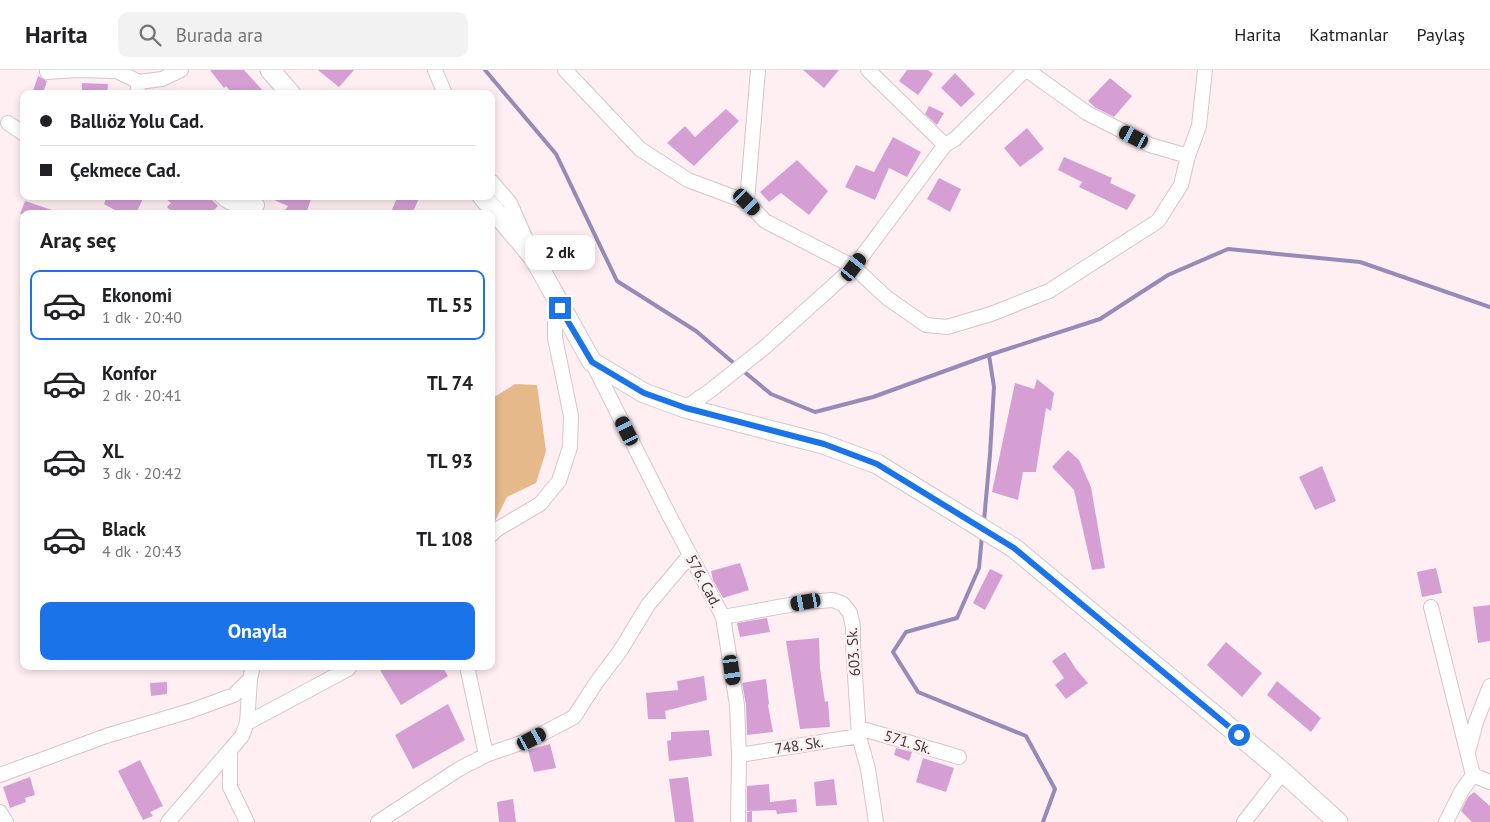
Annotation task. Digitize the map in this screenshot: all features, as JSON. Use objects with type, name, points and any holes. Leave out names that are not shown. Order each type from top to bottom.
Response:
[{"type":"street","points":[[47,72],[117,71],[138,88],[181,70]]},
{"type":"street","points":[[270,70],[288,90]]},
{"type":"street","points":[[435,70],[443,90]]},
{"type":"street","points":[[565,70],[640,149],[688,180],[747,202],[765,221],[854,267],[887,298],[926,325],[947,327],[991,314],[1049,291],[1158,221],[1181,185],[1188,156],[1200,126],[1205,70]]},
{"type":"street","points":[[747,202],[758,70]]},
{"type":"street","points":[[868,70],[945,145]]},
{"type":"street","points":[[686,408],[765,346],[854,267],[945,145],[955,138],[1026,70],[1087,113],[1150,145],[1188,156]]},
{"type":"street","points":[[8,123],[20,131]]},
{"type":"street","points":[[495,186],[510,203],[534,258],[592,362],[644,393],[686,408],[824,444],[877,464],[1019,551],[1283,772],[1338,822]]},
{"type":"street","points":[[229,200],[242,207],[258,205]]},
{"type":"street","points":[[485,200],[494,210]]},
{"type":"street","points":[[495,212],[534,258]]},
{"type":"street","points":[[495,531],[540,504],[559,481],[570,447],[571,416],[555,338],[555,297]]},
{"type":"street","name":"576. Cad.","points":[[592,362],[690,555],[724,617],[737,705],[739,755],[738,822]]},
{"type":"street","points":[[378,822],[459,769],[486,756],[532,739],[574,717],[648,605],[690,555]]},
{"type":"street","name":"603. Sk.","points":[[724,617],[806,602],[833,600],[843,604],[850,613],[853,627],[859,736],[868,769],[876,822]]},
{"type":"street","points":[[1430,607],[1472,775],[1446,822]]},
{"type":"street","points":[[247,723],[346,670]]},
{"type":"street","points":[[468,670],[486,756]]},
{"type":"street","points":[[168,822],[242,736],[247,723],[251,673]]},
{"type":"street","points":[[0,775],[106,736],[234,695],[251,673]]},
{"type":"street","points":[[1468,755],[1476,722],[1490,686]]},
{"type":"street","name":"571. Sk.","points":[[859,736],[866,730],[959,757]]},
{"type":"street","name":"748. Sk.","points":[[739,755],[859,736]]},
{"type":"street","points":[[230,751],[230,787],[247,822]]},
{"type":"street","points":[[1244,822],[1283,772]]},
{"type":"street","points":[[1472,775],[1490,782]]},
{"type":"street","points":[[0,812],[6,822]]},
{"type":"shaded area","points":[[515,384],[537,385],[546,451],[536,483],[507,497],[495,521],[495,396]]},
{"type":"building","points":[[210,70],[244,70],[262,90],[230,90],[226,86],[224,88]]},
{"type":"building","points":[[318,70],[354,70],[339,87]]},
{"type":"building","points":[[803,70],[839,70],[824,88]]},
{"type":"building","points":[[907,70],[928,70],[933,74],[918,95],[899,81]]},
{"type":"building","points":[[955,73],[975,94],[961,107],[941,88]]},
{"type":"building","points":[[38,76],[47,81],[44,90],[33,90]]},
{"type":"building","points":[[1110,78],[1132,96],[1114,117],[1096,108],[1088,101]]},
{"type":"building","points":[[82,83],[108,84],[107,90],[82,90]]},
{"type":"building","points":[[929,106],[944,113],[937,125],[925,114]]},
{"type":"building","points":[[726,109],[739,121],[694,166],[667,143],[685,126],[695,137]]},
{"type":"building","points":[[1027,128],[1044,149],[1020,167],[1004,148]]},
{"type":"building","points":[[893,137],[921,152],[907,177],[889,168],[875,200],[845,187],[856,165],[874,172]]},
{"type":"building","points":[[1064,157],[1112,178],[1110,183],[1136,195],[1127,210],[1079,187],[1082,182],[1058,170]]},
{"type":"building","points":[[797,160],[828,191],[809,215],[781,193],[769,202],[760,192]]},
{"type":"building","points":[[939,178],[961,189],[950,212],[927,199]]},
{"type":"building","points":[[106,200],[142,200],[138,210],[115,210],[104,204]]},
{"type":"building","points":[[167,200],[212,200],[218,206],[214,210],[170,210],[167,207],[171,203]]},
{"type":"building","points":[[274,200],[311,200],[307,210],[285,210],[288,206]]},
{"type":"building","points":[[396,200],[418,200],[414,210],[392,210]]},
{"type":"building","points":[[25,201],[52,210],[22,210]]},
{"type":"building","points":[[1037,379],[1054,393],[1051,411],[1046,408],[1036,472],[1023,472],[1018,500],[992,492],[1015,383],[1034,389]]},
{"type":"building","points":[[1068,450],[1079,460],[1091,487],[1105,568],[1092,570],[1074,490],[1052,467]]},
{"type":"building","points":[[1322,466],[1336,501],[1315,510],[1299,477]]},
{"type":"building","points":[[740,563],[749,590],[723,598],[713,580],[711,571]]},
{"type":"building","points":[[1436,568],[1442,593],[1422,597],[1417,572]]},
{"type":"building","points":[[990,569],[1003,575],[985,610],[973,603]]},
{"type":"building","points":[[1490,605],[1490,641],[1478,643],[1473,607]]},
{"type":"building","points":[[767,618],[770,632],[740,637],[737,623]]},
{"type":"building","points":[[819,638],[820,668],[825,702],[828,701],[830,727],[800,729],[786,641]]},
{"type":"building","points":[[1226,642],[1262,673],[1242,697],[1207,665]]},
{"type":"building","points":[[1065,652],[1088,683],[1066,699],[1055,685],[1064,678],[1052,661]]},
{"type":"building","points":[[380,670],[444,670],[448,676],[401,705]]},
{"type":"building","points":[[704,676],[707,700],[665,711],[666,719],[648,719],[646,693],[678,690],[677,681]]},
{"type":"building","points":[[766,679],[773,732],[747,735],[746,705],[742,683]]},
{"type":"building","points":[[1277,681],[1321,718],[1311,732],[1267,695]]},
{"type":"building","points":[[167,682],[167,694],[151,696],[150,683]]},
{"type":"building","points":[[448,704],[465,740],[413,769],[395,735]]},
{"type":"building","points":[[709,730],[712,756],[669,761],[667,741],[671,740],[671,732]]},
{"type":"building","points":[[550,744],[556,768],[534,772],[528,750]]},
{"type":"building","points":[[896,748],[912,752],[909,761],[894,755]]},
{"type":"building","points":[[923,758],[954,768],[946,792],[916,782]]},
{"type":"building","points":[[140,760],[163,806],[150,812],[153,816],[143,820],[118,771]]},
{"type":"building","points":[[30,777],[35,795],[25,798],[26,802],[10,808],[3,787]]},
{"type":"building","points":[[688,777],[694,822],[675,822],[669,779]]},
{"type":"building","points":[[834,779],[837,805],[816,806],[814,782]]},
{"type":"building","points":[[769,784],[770,802],[796,799],[797,812],[777,814],[776,810],[747,811],[747,786]]},
{"type":"building","points":[[1474,792],[1490,806],[1490,822],[1472,822],[1461,811],[1468,797]]},
{"type":"building","points":[[513,799],[516,822],[499,822],[497,802]]},
{"type":"building","points":[[752,811],[752,822],[747,822],[747,812]]},
{"type":"waterway","points":[[485,70],[556,154],[617,281],[696,331],[736,365]]},
{"type":"waterway","points":[[742,370],[771,394],[815,412],[873,397],[989,355],[1100,319],[1168,275],[1228,249],[1360,262],[1490,307]]},
{"type":"waterway","points":[[984,521],[994,387],[989,355]]},
{"type":"waterway","points":[[982,536],[979,568],[957,618],[906,632],[893,652],[918,692],[1026,736],[1055,789],[1043,822]]},
{"type":"route","points":[[560,308],[592,362],[644,393],[686,408],[824,444],[877,464],[1019,551],[1239,735]]}]
